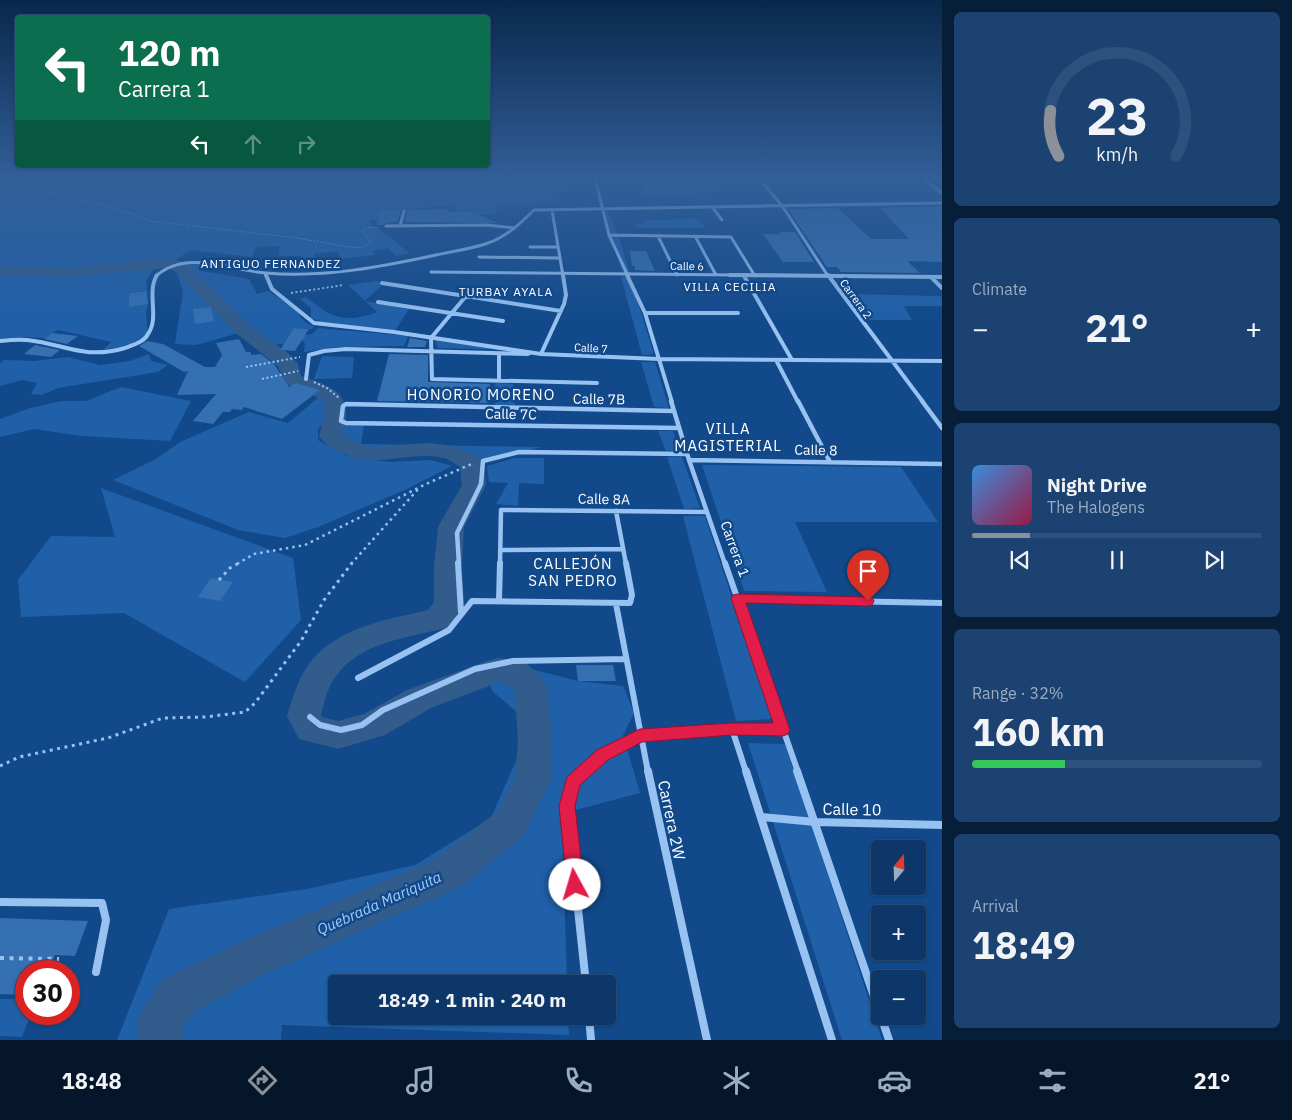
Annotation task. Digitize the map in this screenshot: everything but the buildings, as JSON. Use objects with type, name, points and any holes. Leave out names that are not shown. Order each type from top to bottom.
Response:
[{"type":"street","points":[[502,227],[516,228]]},
{"type":"street","points":[[306,379],[309,356],[318,351],[334,349],[431,349],[541,354],[561,311],[566,295],[555,227]]},
{"type":"street","name":"Carrera 1","points":[[607,227],[645,313],[688,457],[871,988]]},
{"type":"street","name":"Carrera 2","points":[[796,227],[890,361],[942,428]]},
{"type":"street","points":[[0,341],[28,340],[86,353],[110,352],[138,343],[151,332],[153,324],[151,284],[156,275],[166,266],[189,261],[266,273],[326,273],[384,266],[489,243],[516,228]]},
{"type":"street","points":[[609,235],[731,237],[755,276]]},
{"type":"street","points":[[658,236],[677,275]]},
{"type":"street","points":[[695,236],[716,276]]},
{"type":"street","points":[[530,247],[558,247]]},
{"type":"street","points":[[479,257],[560,258]]},
{"type":"street","name":"Calle 6","points":[[431,272],[942,277]]},
{"type":"street","name":"Calle 7","points":[[266,273],[265,280],[278,295],[314,323],[541,354],[659,360],[942,362]]},
{"type":"street","points":[[744,276],[792,360]]},
{"type":"street","points":[[931,277],[942,288]]},
{"type":"street","points":[[382,283],[561,311]]},
{"type":"street","points":[[466,296],[431,338],[432,379],[597,383]]},
{"type":"street","points":[[378,302],[503,321]]},
{"type":"street","points":[[645,313],[738,313]]},
{"type":"street","points":[[499,353],[499,381]]},
{"type":"street","points":[[776,360],[830,462]]},
{"type":"street","name":"Calle 7B","points":[[343,404],[674,411]]},
{"type":"street","name":"Calle 7C","points":[[343,404],[342,422],[679,428]]},
{"type":"street","name":"Calle 8","points":[[483,461],[520,452],[942,464]]},
{"type":"street","points":[[461,612],[457,533],[481,484],[483,461]]},
{"type":"street","name":"Calle 8A","points":[[500,550],[501,510],[707,512]]},
{"type":"street","points":[[358,678],[449,630],[461,612],[472,601],[630,603],[632,595],[616,511]]},
{"type":"street","points":[[499,600],[500,550],[623,549]]},
{"type":"street","points":[[738,598],[942,603]]},
{"type":"street","name":"Carrera 2W","points":[[616,604],[640,736],[707,1040]]},
{"type":"street","points":[[310,717],[320,725],[341,730],[362,725],[383,710],[475,669],[512,661],[626,659]]},
{"type":"street","points":[[736,729],[761,817],[832,1040]]},
{"type":"street","points":[[585,975],[567,806],[573,782],[602,755],[640,736],[736,729],[783,730]]},
{"type":"street","name":"Calle 10","points":[[761,817],[815,822],[942,825]]},
{"type":"street","points":[[0,902],[102,903],[106,920],[96,972]]},
{"type":"street","points":[[590,1025],[591,1040]]},
{"type":"street","name":"Carrera 1","points":[[884,1025],[889,1040]]},
{"type":"path","points":[[198,227],[297,238],[361,248],[370,245],[371,242],[362,231],[365,228],[380,227]]},
{"type":"path","points":[[278,295],[344,285]]},
{"type":"path","points":[[246,368],[309,356]]},
{"type":"path","points":[[262,379],[307,370]]},
{"type":"path","points":[[306,379],[327,388],[343,404]]},
{"type":"path","points":[[219,580],[230,568],[254,554],[305,545],[420,488],[472,464],[483,461]]},
{"type":"path","points":[[0,766],[19,757],[108,738],[163,718],[205,718],[245,712],[255,703],[301,641],[324,600],[359,553],[420,488]]},
{"type":"path","points":[[0,958],[59,959]]},
{"type":"shaded area","points":[[0,227],[375,227],[410,253],[396,256],[388,248],[372,251],[375,255],[341,259],[338,252],[315,253],[313,266],[299,265],[302,256],[279,256],[280,246],[256,247],[252,257],[190,250],[174,261],[153,270],[146,281],[147,291],[129,293],[148,304],[146,313],[148,333],[128,345],[104,349],[111,342],[58,330],[45,338],[0,339]]},
{"type":"shaded area","points":[[608,227],[614,227],[630,273],[622,272]]},
{"type":"shaded area","points":[[636,227],[706,228],[636,228]]},
{"type":"shaded area","points":[[189,262],[207,265],[201,271],[249,279],[257,294],[269,291],[293,307],[303,320],[314,326],[312,329],[294,328],[297,336],[312,334],[318,328],[408,336],[404,346],[337,347],[304,352],[305,343],[297,337],[289,343],[268,346],[250,330],[196,345],[175,344],[183,291],[178,276],[180,271],[170,267]]},
{"type":"shaded area","points":[[621,277],[630,277],[654,354],[642,355]]},
{"type":"shaded area","points":[[378,281],[382,285],[365,301],[348,285]]},
{"type":"shaded area","points":[[850,294],[940,296],[942,298],[942,306],[904,306],[912,320],[867,320]]},
{"type":"shaded area","points":[[306,297],[323,310],[339,317],[347,318],[366,316],[377,312],[365,301],[409,309],[395,331],[321,322],[311,318],[311,308],[300,299]]},
{"type":"shaded area","points":[[435,340],[516,350],[438,348]]},
{"type":"shaded area","points":[[149,354],[151,361],[168,365],[158,372],[58,388],[42,395],[31,394],[37,383],[22,380],[0,386],[0,364],[4,360],[34,361],[68,357],[100,365],[130,361]]},
{"type":"shaded area","points":[[322,356],[354,357],[352,378],[314,379]]},
{"type":"shaded area","points":[[641,362],[655,362],[669,408],[654,407]]},
{"type":"shaded area","points":[[495,383],[513,384],[515,405],[495,405]]},
{"type":"shaded area","points":[[121,387],[191,401],[170,441],[82,436],[34,429],[0,437],[0,419],[30,408],[62,401],[86,401]]},
{"type":"shaded area","points":[[320,396],[328,403],[330,415],[318,429],[318,440],[347,456],[388,462],[431,460],[452,466],[407,489],[318,527],[285,538],[238,530],[113,480],[156,459],[180,442],[249,412],[288,423]]},
{"type":"shaded area","points":[[342,423],[364,425],[361,444],[542,447],[486,460],[474,458],[446,448],[430,447],[376,452],[349,445],[335,436]]},
{"type":"shaded area","points":[[658,431],[673,431],[680,451],[666,451]]},
{"type":"shaded area","points":[[667,457],[682,457],[700,508],[684,509]]},
{"type":"shaded area","points":[[515,458],[544,458],[544,484],[519,483],[518,506],[496,504],[508,483],[489,482],[487,466]]},
{"type":"shaded area","points":[[702,465],[901,467],[938,522],[795,522],[827,592],[744,591]]},
{"type":"shaded area","points":[[101,488],[293,558],[301,620],[245,682],[124,613],[21,617],[18,580],[51,536],[115,537]]},
{"type":"shaded area","points":[[683,516],[705,516],[772,719],[736,721]]},
{"type":"shaded area","points":[[519,666],[578,681],[623,686],[634,713],[623,735],[640,793],[560,814],[562,817],[567,975],[328,975],[328,1025],[568,1025],[569,1035],[282,1025],[281,1040],[117,1040],[169,909],[307,889],[415,865],[491,818],[519,754],[519,714],[492,691],[486,670]]},
{"type":"shaded area","points":[[748,743],[785,744],[871,1006],[871,1025],[877,1025],[882,1040],[842,1040]]},
{"type":"shaded area","points":[[0,999],[15,999],[15,1025],[27,1025],[22,1037],[0,1036]]},
{"type":"waterway","name":"Quebrada Mariquita","points":[[0,271],[73,272],[165,263],[177,265],[244,330],[282,358],[288,364],[292,380],[315,388],[331,397],[335,403],[336,411],[331,436],[345,446],[358,452],[372,454],[428,450],[443,451],[472,463],[474,485],[451,527],[448,567],[449,603],[438,619],[376,635],[347,648],[334,657],[320,674],[304,716],[311,729],[338,735],[373,725],[419,699],[498,670],[515,672],[531,688],[535,742],[533,778],[511,823],[448,873],[250,959],[179,995],[160,1023],[161,1040]]},
{"type":"district","name":"ANTIGUO FERNANDEZ","points":[[271,263]]},
{"type":"district","name":"VILLA CECILIA","points":[[730,286]]},
{"type":"district","name":"TURBAY AYALA","points":[[506,291]]},
{"type":"district","name":"HONORIO MORENO","points":[[481,394]]},
{"type":"district","name":"VILLA MAGISTERIAL","points":[[728,436]]},
{"type":"district","name":"CALLEJÓN SAN PEDRO","points":[[573,572]]},
{"type":"route","points":[[575,885],[567,806],[573,782],[602,755],[640,736],[732,729],[783,730],[738,598],[868,601]]}]
